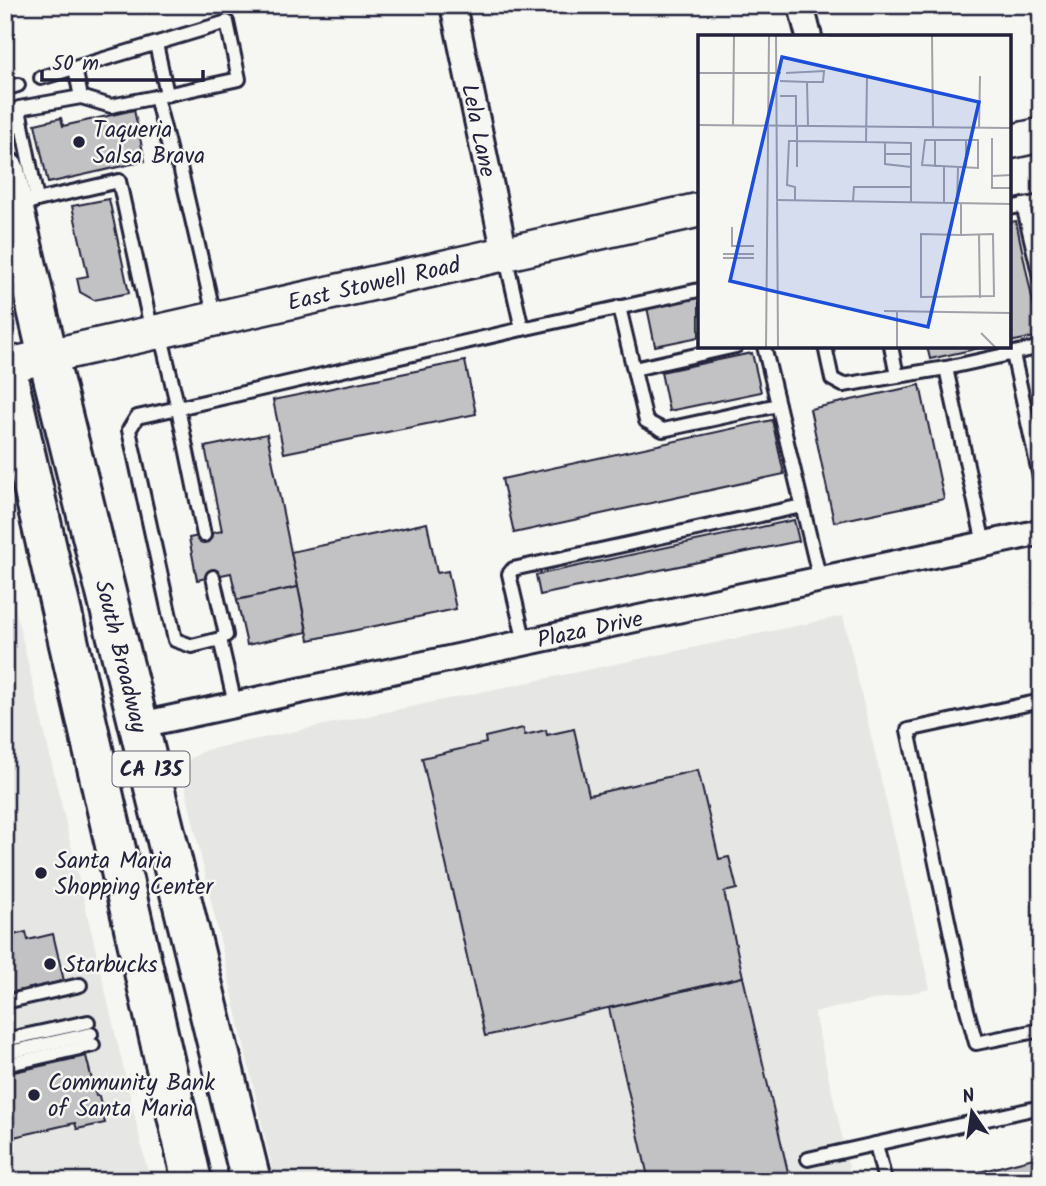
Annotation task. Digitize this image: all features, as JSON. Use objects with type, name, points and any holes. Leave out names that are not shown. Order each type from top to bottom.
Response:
[{"type":"main road","points":[[1011,142],[1041,135]]},
{"type":"main road","name":"South Broadway","points":[[18,193],[48,357],[251,1181]]},
{"type":"main road","name":"East Stowell Road","points":[[5,366],[698,210]]},
{"type":"main road","name":"South Broadway","points":[[5,366],[192,1181]]},
{"type":"street","name":"Lela Lane","points":[[453,5],[505,254]]},
{"type":"street","points":[[801,5],[808,35]]},
{"type":"street","name":"Plaza Drive","points":[[140,725],[1041,532]]},
{"type":"lane","points":[[41,78],[227,22],[239,79],[111,106],[81,97],[19,108],[22,125],[18,193],[119,181],[156,333],[178,408],[204,535]]},
{"type":"lane","points":[[156,44],[171,156],[180,167],[215,319]]},
{"type":"lane","points":[[75,68],[81,97]]},
{"type":"lane","points":[[5,129],[22,125]]},
{"type":"lane","points":[[1011,208],[1041,202]]},
{"type":"lane","points":[[1023,205],[1041,281]]},
{"type":"lane","points":[[505,254],[522,329]]},
{"type":"lane","points":[[213,577],[226,635],[192,646],[175,640],[129,430],[137,417],[698,290]]},
{"type":"lane","points":[[619,307],[646,421],[663,430],[778,405]]},
{"type":"lane","points":[[825,348],[832,379],[843,385],[946,368],[1041,347]]},
{"type":"lane","points":[[634,369],[727,348]]},
{"type":"lane","points":[[764,348],[820,580]]},
{"type":"lane","points":[[891,348],[897,376]]},
{"type":"lane","points":[[1013,354],[1041,482]]},
{"type":"lane","points":[[946,368],[984,544]]},
{"type":"lane","points":[[525,643],[509,574],[513,569],[802,506]]},
{"type":"lane","points":[[220,639],[235,704]]},
{"type":"lane","points":[[1041,701],[908,730],[976,1043],[1041,1030]]},
{"type":"lane","points":[[5,1002],[80,985]]},
{"type":"lane","points":[[5,1040],[91,1033]]},
{"type":"lane","points":[[5,1053],[91,1033]]},
{"type":"lane","points":[[5,1065],[91,1033]]},
{"type":"lane","points":[[808,1159],[1041,1107]]},
{"type":"lane","points":[[876,1144],[885,1181]]},
{"type":"shaded area","name":"Santa Maria Shopping Center","points":[[5,565],[150,1181],[5,1181]]},
{"type":"shaded area","points":[[843,616],[930,989],[814,1012],[852,1181],[275,1181],[182,771],[191,758],[206,750]]},
{"type":"building","points":[[134,110],[145,161],[48,183],[35,124],[61,118],[63,126]]},
{"type":"building","points":[[109,199],[129,293],[94,300],[80,292],[77,278],[88,276],[72,206]]},
{"type":"building","points":[[1016,221],[1040,336],[1011,342],[1011,222]]},
{"type":"building","points":[[698,296],[698,337],[655,346],[647,307]]},
{"type":"building","points":[[927,348],[980,348],[930,359]]},
{"type":"building","points":[[752,353],[761,392],[669,411],[661,372]]},
{"type":"building","points":[[465,361],[476,414],[284,453],[273,400]]},
{"type":"building","points":[[920,385],[944,499],[834,522],[810,409]]},
{"type":"building","points":[[772,420],[784,474],[514,533],[502,479]]},
{"type":"building","points":[[267,434],[298,587],[237,600],[231,573],[197,580],[189,538],[222,531],[205,447]]},
{"type":"building","points":[[794,520],[799,541],[540,595],[536,575]]},
{"type":"building","points":[[427,523],[437,573],[448,571],[456,609],[309,640],[291,552]]},
{"type":"building","points":[[298,587],[307,632],[247,645],[237,600]]},
{"type":"building","points":[[523,728],[525,735],[546,730],[547,735],[574,729],[589,795],[698,770],[719,859],[729,857],[737,889],[724,892],[743,977],[485,1036],[422,758],[486,743],[485,737]]},
{"type":"building","points":[[26,932],[28,940],[53,934],[64,981],[5,994],[5,937]]},
{"type":"building","points":[[743,977],[790,1181],[649,1181],[609,1008]]},
{"type":"building","points":[[86,1056],[105,1123],[77,1129],[75,1123],[5,1139],[5,1074]]},
{"type":"building","points":[[1041,1156],[1041,1181],[945,1181]]},
{"type":"place","name":"Taqueria Salsa Brava","points":[[79,142]]},
{"type":"place","name":"Santa Maria Shopping Center","points":[[41,873]]},
{"type":"place","name":"Starbucks","points":[[50,964]]},
{"type":"place","name":"Community Bank of Santa Maria","points":[[34,1095]]}]
